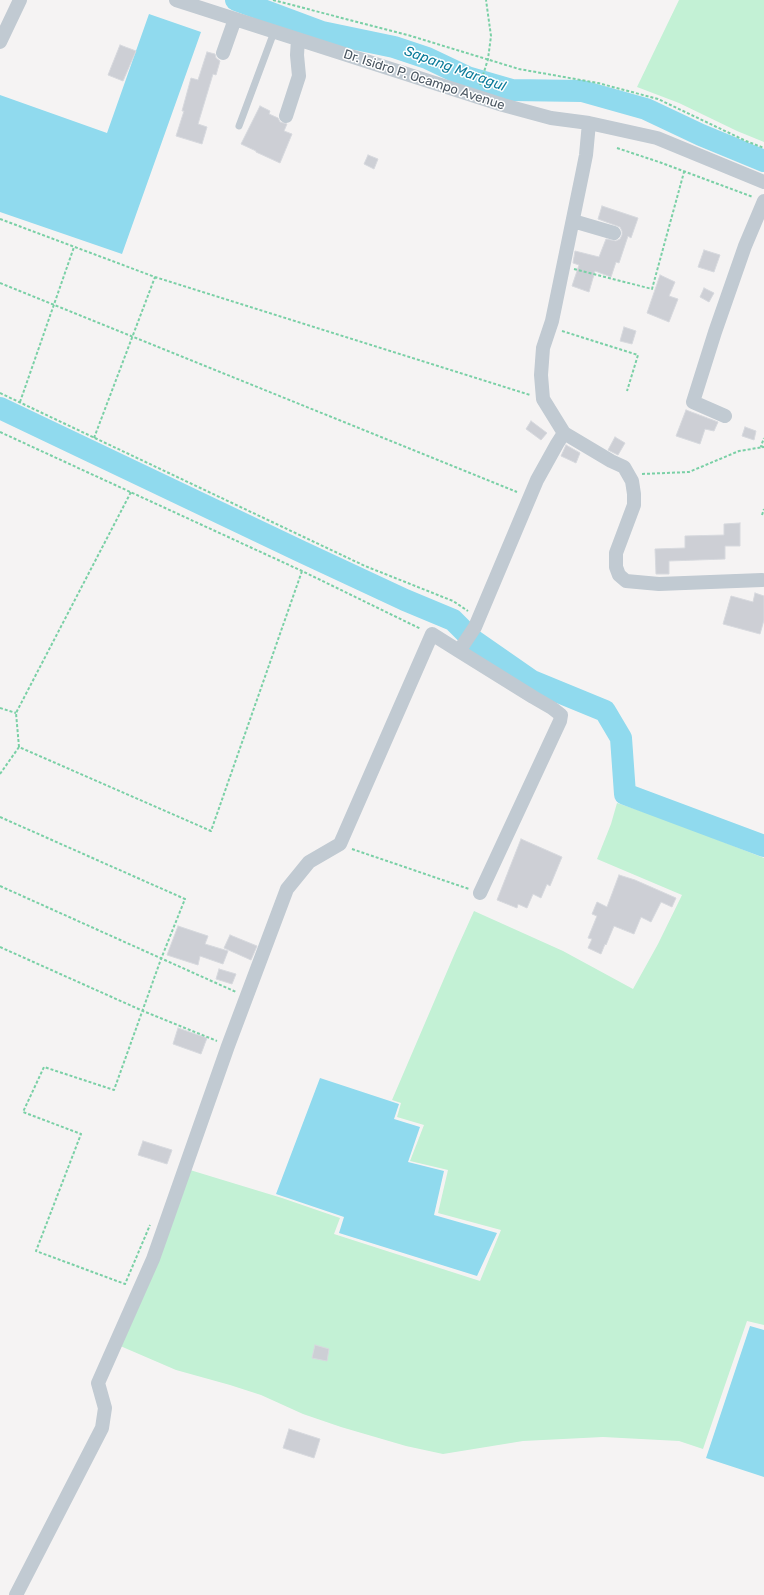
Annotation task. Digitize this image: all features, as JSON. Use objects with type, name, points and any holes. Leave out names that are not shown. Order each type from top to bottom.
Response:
[{"type":"street","points":[[0,42],[20,0]]},
{"type":"street","name":"Dr. Isidro P. Ocampo Avenue","points":[[176,0],[503,105],[551,118],[658,138],[764,182]]},
{"type":"street","points":[[223,53],[235,19]]},
{"type":"street","points":[[286,116],[299,76],[297,55],[298,39]]},
{"type":"street","points":[[589,124],[586,156],[564,266],[550,327],[543,348],[541,368],[543,400],[564,433],[624,467],[632,481],[634,505],[616,553],[616,567],[619,575],[626,581],[659,584],[762,580]]},
{"type":"street","points":[[725,416],[693,402],[715,332],[745,246],[764,201]]},
{"type":"street","points":[[573,221],[614,233]]},
{"type":"street","points":[[461,648],[477,623],[537,480],[564,433]]},
{"type":"street","points":[[16,1595],[102,1428],[105,1408],[98,1383],[153,1259],[228,1046],[287,889],[309,862],[340,844],[432,634],[461,648],[532,698],[552,708],[561,715],[560,721],[480,893]]},
{"type":"lane","points":[[239,126],[274,32]]},
{"type":"path","points":[[273,0],[411,36],[519,69],[598,83],[658,98],[746,141],[764,148]]},
{"type":"path","points":[[478,90],[488,60],[491,36],[486,0]]},
{"type":"path","points":[[617,148],[764,201]]},
{"type":"path","points":[[564,266],[652,289],[684,172]]},
{"type":"path","points":[[0,219],[155,277],[543,400]]},
{"type":"path","points":[[19,403],[74,246]]},
{"type":"path","points":[[94,438],[155,277]]},
{"type":"path","points":[[0,283],[530,497]]},
{"type":"path","points":[[550,327],[638,355],[627,391]]},
{"type":"path","points":[[0,393],[365,566],[453,601],[477,623]]},
{"type":"path","points":[[0,432],[302,571],[432,634]]},
{"type":"path","points":[[764,438],[760,446],[764,447]]},
{"type":"path","points":[[628,475],[689,472],[739,451],[764,447]]},
{"type":"path","points":[[0,774],[19,747],[16,713],[131,492]]},
{"type":"path","points":[[762,515],[764,509]]},
{"type":"path","points":[[19,747],[211,831],[302,571]]},
{"type":"path","points":[[0,708],[16,713]]},
{"type":"path","points":[[0,817],[185,899],[161,959],[114,1090],[44,1067],[22,1112],[81,1134],[36,1251],[125,1284],[152,1220]]},
{"type":"path","points":[[340,844],[480,893]]},
{"type":"path","points":[[0,886],[247,996]]},
{"type":"path","points":[[0,947],[143,1011],[228,1046]]},
{"type":"green space","points":[[679,0],[764,0],[764,142],[737,131],[679,103],[637,87]]},
{"type":"green space","points":[[617,803],[665,819],[764,858],[764,1325],[747,1321],[703,1449],[679,1441],[603,1437],[523,1441],[443,1454],[406,1446],[341,1427],[303,1414],[261,1395],[176,1370],[111,1342],[190,1170],[282,1198],[340,1218],[334,1234],[480,1281],[501,1230],[438,1213],[448,1170],[410,1161],[424,1125],[397,1117],[401,1103],[392,1100],[474,911],[563,951],[633,989],[658,944],[682,895],[597,859],[611,824]]},
{"type":"water","points":[[149,14],[201,32],[122,254],[0,212],[0,95],[107,133]]},
{"type":"water","points":[[320,1078],[399,1104],[394,1119],[420,1127],[408,1162],[444,1171],[434,1215],[497,1233],[477,1276],[339,1233],[344,1217],[276,1194]]},
{"type":"water","points":[[750,1326],[764,1330],[764,1477],[706,1458]]},
{"type":"building","points":[[120,45],[136,51],[123,81],[108,75]]},
{"type":"building","points":[[207,52],[215,54],[216,58],[220,61],[216,75],[213,74],[198,124],[207,127],[202,144],[176,136],[184,111],[182,111],[191,78],[198,80]]},
{"type":"building","points":[[260,106],[270,111],[269,114],[278,118],[280,122],[287,124],[284,131],[292,134],[280,163],[241,144]]},
{"type":"building","points":[[368,155],[378,159],[374,169],[364,164]]},
{"type":"building","points":[[602,206],[638,218],[631,238],[628,236],[619,263],[616,262],[611,277],[595,271],[589,292],[572,286],[579,265],[573,263],[575,251],[599,257],[606,239],[616,241],[620,239],[622,235],[620,227],[598,219]]},
{"type":"building","points":[[704,250],[720,255],[714,272],[698,267]]},
{"type":"building","points":[[660,275],[675,282],[669,296],[678,299],[669,322],[647,313]]},
{"type":"building","points":[[704,288],[714,293],[709,302],[700,297]]},
{"type":"building","points":[[624,327],[636,331],[632,344],[620,341]]},
{"type":"building","points":[[686,410],[718,422],[714,431],[705,429],[700,444],[676,436]]},
{"type":"building","points":[[531,421],[547,433],[541,440],[526,429]]},
{"type":"building","points":[[745,427],[756,431],[754,440],[742,436]]},
{"type":"building","points":[[615,437],[625,443],[618,455],[608,450]]},
{"type":"building","points":[[566,445],[580,453],[576,463],[561,456]]},
{"type":"building","points":[[740,523],[740,546],[725,546],[725,559],[669,561],[669,574],[656,574],[655,549],[685,548],[685,536],[724,535],[724,524]]},
{"type":"building","points":[[755,593],[764,596],[764,620],[760,634],[723,624],[731,596],[753,602]]},
{"type":"building","points":[[521,839],[562,857],[550,886],[547,884],[541,898],[533,894],[527,908],[518,904],[517,908],[497,900]]},
{"type":"building","points":[[619,875],[635,880],[676,898],[672,907],[661,902],[651,922],[641,917],[634,934],[614,926],[601,954],[588,948],[592,939],[588,938],[597,916],[592,914],[597,902],[607,907]]},
{"type":"building","points":[[178,926],[208,936],[205,944],[228,951],[223,964],[200,956],[198,965],[167,955]]},
{"type":"building","points":[[230,935],[257,946],[251,960],[224,948]]},
{"type":"building","points":[[219,969],[236,974],[232,984],[216,979]]},
{"type":"building","points":[[178,1028],[207,1038],[201,1054],[173,1044]]},
{"type":"building","points":[[143,1141],[172,1150],[167,1164],[138,1155]]},
{"type":"building","points":[[315,1345],[329,1349],[327,1361],[312,1358]]},
{"type":"building","points":[[289,1429],[320,1439],[314,1458],[283,1448]]},
{"type":"waterway","name":"Sapang Maragul","points":[[236,0],[322,32],[394,47],[427,58],[467,77],[512,90],[582,91],[646,109],[701,135],[764,161]]},
{"type":"waterway","points":[[0,408],[300,551],[405,600],[453,620],[473,640],[532,681],[605,711],[621,738],[625,794],[764,846]]}]
